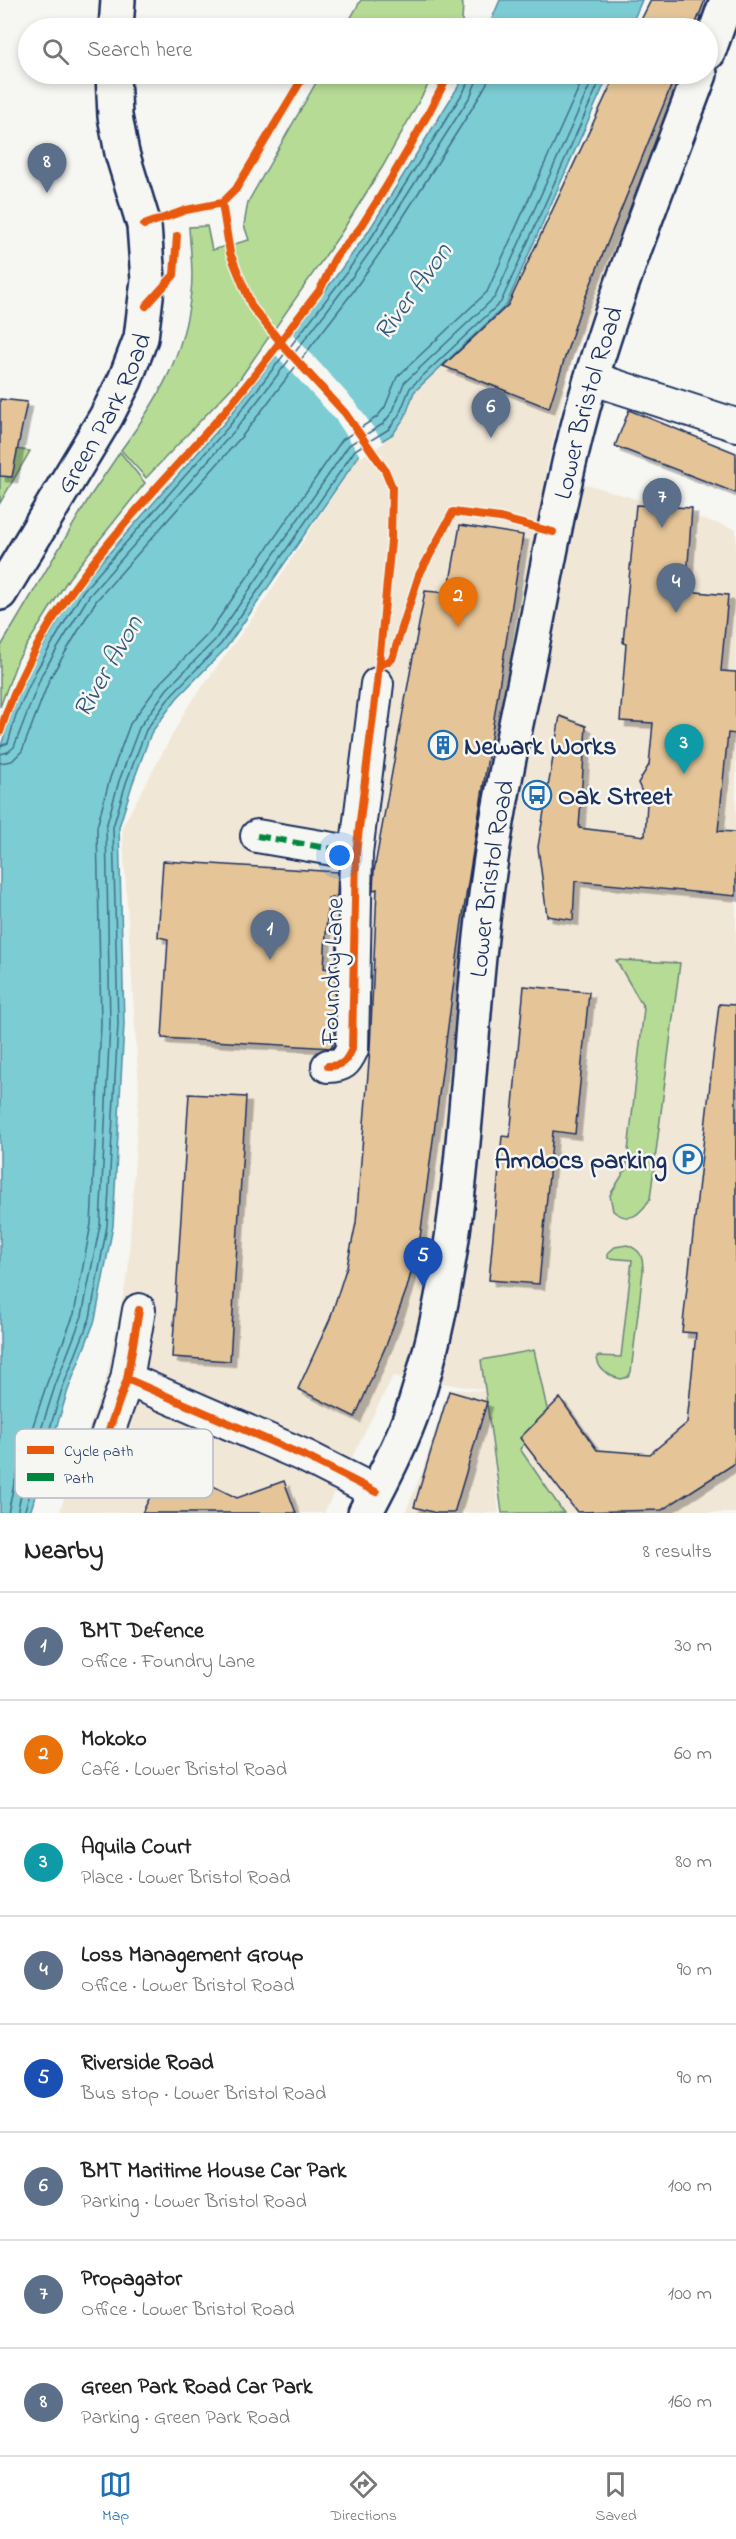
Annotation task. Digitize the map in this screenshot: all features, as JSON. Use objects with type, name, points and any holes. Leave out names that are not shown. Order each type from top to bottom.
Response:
[{"type":"main road","points":[[117,18],[118,0]]},
{"type":"main road","points":[[718,25],[727,0]]},
{"type":"main road","name":"Green Park Road","points":[[0,592],[106,417],[125,380],[141,338],[148,280],[144,225],[122,153],[115,116],[113,84]]},
{"type":"main road","name":"Lower Bristol Road","points":[[371,1502],[414,1407],[440,1313],[451,1254],[465,1137],[480,940],[490,864],[505,775],[554,532],[591,378],[640,234],[696,84]]},
{"type":"street","points":[[591,378],[736,425]]},
{"type":"street","name":"Foundry Lane","points":[[328,1066],[338,1066],[346,1062],[352,1049],[356,853],[377,684]]},
{"type":"street","points":[[257,836],[356,853]]},
{"type":"street","points":[[109,1429],[127,1379],[139,1310]]},
{"type":"street","points":[[127,1379],[307,1456],[371,1502]]},
{"type":"shaded area","points":[[609,84],[688,84],[572,359],[546,472],[736,529],[736,1513],[508,1513],[500,1392],[393,1376],[324,1513],[59,1513],[64,1498],[213,1498],[213,1429],[88,1429],[106,1379],[128,1272],[139,1090],[122,827],[187,708],[256,613],[360,454],[393,434],[405,417],[414,392],[506,305]]},
{"type":"shaded area","points":[[449,1389],[487,1391],[499,1513],[405,1513],[422,1472]]},
{"type":"green space","points":[[361,0],[459,0],[463,4],[462,18],[351,18]]},
{"type":"green space","points":[[315,84],[428,84],[383,166],[341,233],[239,380],[146,478],[121,450],[147,413],[176,357],[188,315],[192,284],[189,227],[207,226],[212,250],[249,240],[244,225],[248,202]]},
{"type":"green space","points":[[0,447],[30,451],[0,503]]},
{"type":"green space","points":[[120,452],[145,483],[69,578],[18,659],[0,707],[0,648],[89,498]]},
{"type":"green space","points":[[616,960],[680,963],[650,1199],[638,1213],[630,1217],[613,1211],[610,1195],[626,1169],[644,1008]]},
{"type":"green space","points":[[627,1245],[640,1254],[643,1271],[631,1372],[628,1377],[621,1379],[604,1372],[597,1356],[621,1357],[632,1260],[608,1258],[608,1253],[615,1247]]},
{"type":"green space","points":[[534,1350],[548,1413],[520,1449],[564,1513],[502,1513],[481,1360]]},
{"type":"water","points":[[500,0],[642,0],[634,18],[492,18]]},
{"type":"water","name":"River Avon","points":[[460,84],[605,84],[506,305],[414,392],[405,417],[393,434],[360,454],[226,648],[177,698],[151,733],[119,827],[124,1024],[113,1226],[95,1320],[68,1390],[56,1429],[15,1429],[15,1498],[35,1498],[30,1513],[0,1513],[0,749],[11,714],[30,668],[78,588],[226,421],[368,232]]},
{"type":"pier","points":[[290,331],[356,403],[384,443],[361,457],[336,420],[274,353]]},
{"type":"building","points":[[651,0],[705,0],[698,18],[642,18]]},
{"type":"building","points":[[611,84],[672,84],[579,313],[549,408],[443,366],[508,305]]},
{"type":"building","points":[[0,399],[27,402],[12,477],[0,476]]},
{"type":"building","points":[[629,410],[736,453],[736,493],[615,446]]},
{"type":"building","points":[[636,505],[692,508],[686,591],[728,595],[721,671],[736,672],[736,734],[728,733],[718,831],[736,832],[736,896],[575,881],[573,920],[547,916],[538,847],[560,716],[586,726],[579,828],[645,836],[647,803],[638,783],[649,765],[653,723],[620,721],[626,644],[623,643]]},
{"type":"building","name":"Newark Works","points":[[460,525],[523,535],[462,921],[420,1238],[407,1288],[387,1343],[355,1417],[298,1389],[330,1319],[347,1266],[356,1223],[370,1049],[377,889],[373,890],[374,871],[425,591],[448,593]]},
{"type":"building","points":[[163,861],[338,872],[337,896],[328,898],[324,968],[336,970],[332,1048],[162,1038],[168,939],[158,937]]},
{"type":"building","points":[[524,986],[589,992],[575,1134],[553,1131],[539,1284],[489,1280],[502,1136],[510,1137]]},
{"type":"building","points":[[719,1004],[736,1005],[736,1442],[734,1464],[662,1510],[577,1512],[520,1438],[560,1398],[597,1450],[650,1454],[687,1423],[696,1333],[682,1332]]},
{"type":"building","points":[[189,1094],[246,1097],[230,1361],[172,1357]]},
{"type":"building","points":[[449,1391],[487,1402],[454,1513],[436,1513],[414,1507]]},
{"type":"building","points":[[284,1481],[296,1513],[142,1513],[150,1498],[213,1498],[213,1486],[237,1498]]},
{"type":"marked path","points":[[257,836],[356,853]]},
{"type":"cycle path","points":[[144,225],[186,210],[222,203],[236,189],[299,84]]},
{"type":"cycle path","points":[[0,732],[17,685],[39,642],[65,601],[123,526],[233,402],[319,291],[336,256],[361,227],[398,168],[444,84]]},
{"type":"cycle path","points":[[222,203],[230,253],[252,307],[286,349],[345,413],[385,470],[392,487],[391,541],[377,684],[356,853],[352,1049],[343,1062],[328,1066]]},
{"type":"cycle path","points":[[146,306],[174,275],[177,236]]},
{"type":"cycle path","points":[[379,658],[383,664],[392,659],[419,575],[453,512],[500,518],[553,532]]},
{"type":"cycle path","points":[[109,1429],[127,1379],[139,1310]]},
{"type":"cycle path","points":[[127,1379],[307,1457],[376,1492]]},
{"type":"place","name":"Green Park Road Car Park","points":[[47,193]]},
{"type":"place","name":"BMT Maritime House Car Park","points":[[491,438]]},
{"type":"place","name":"Propagator","points":[[662,528]]},
{"type":"place","name":"Loss Management Group","points":[[676,613]]},
{"type":"place","name":"Mokoko","points":[[458,627]]},
{"type":"place","name":"Newark Works","points":[[443,745]]},
{"type":"place","name":"Aquila Court","points":[[684,774]]},
{"type":"place","name":"Oak Street","points":[[537,795]]},
{"type":"place","name":"BMT Defence","points":[[270,960]]},
{"type":"place","name":"Amdocs parking","points":[[688,1159]]},
{"type":"place","name":"Riverside Road","points":[[423,1287]]}]
